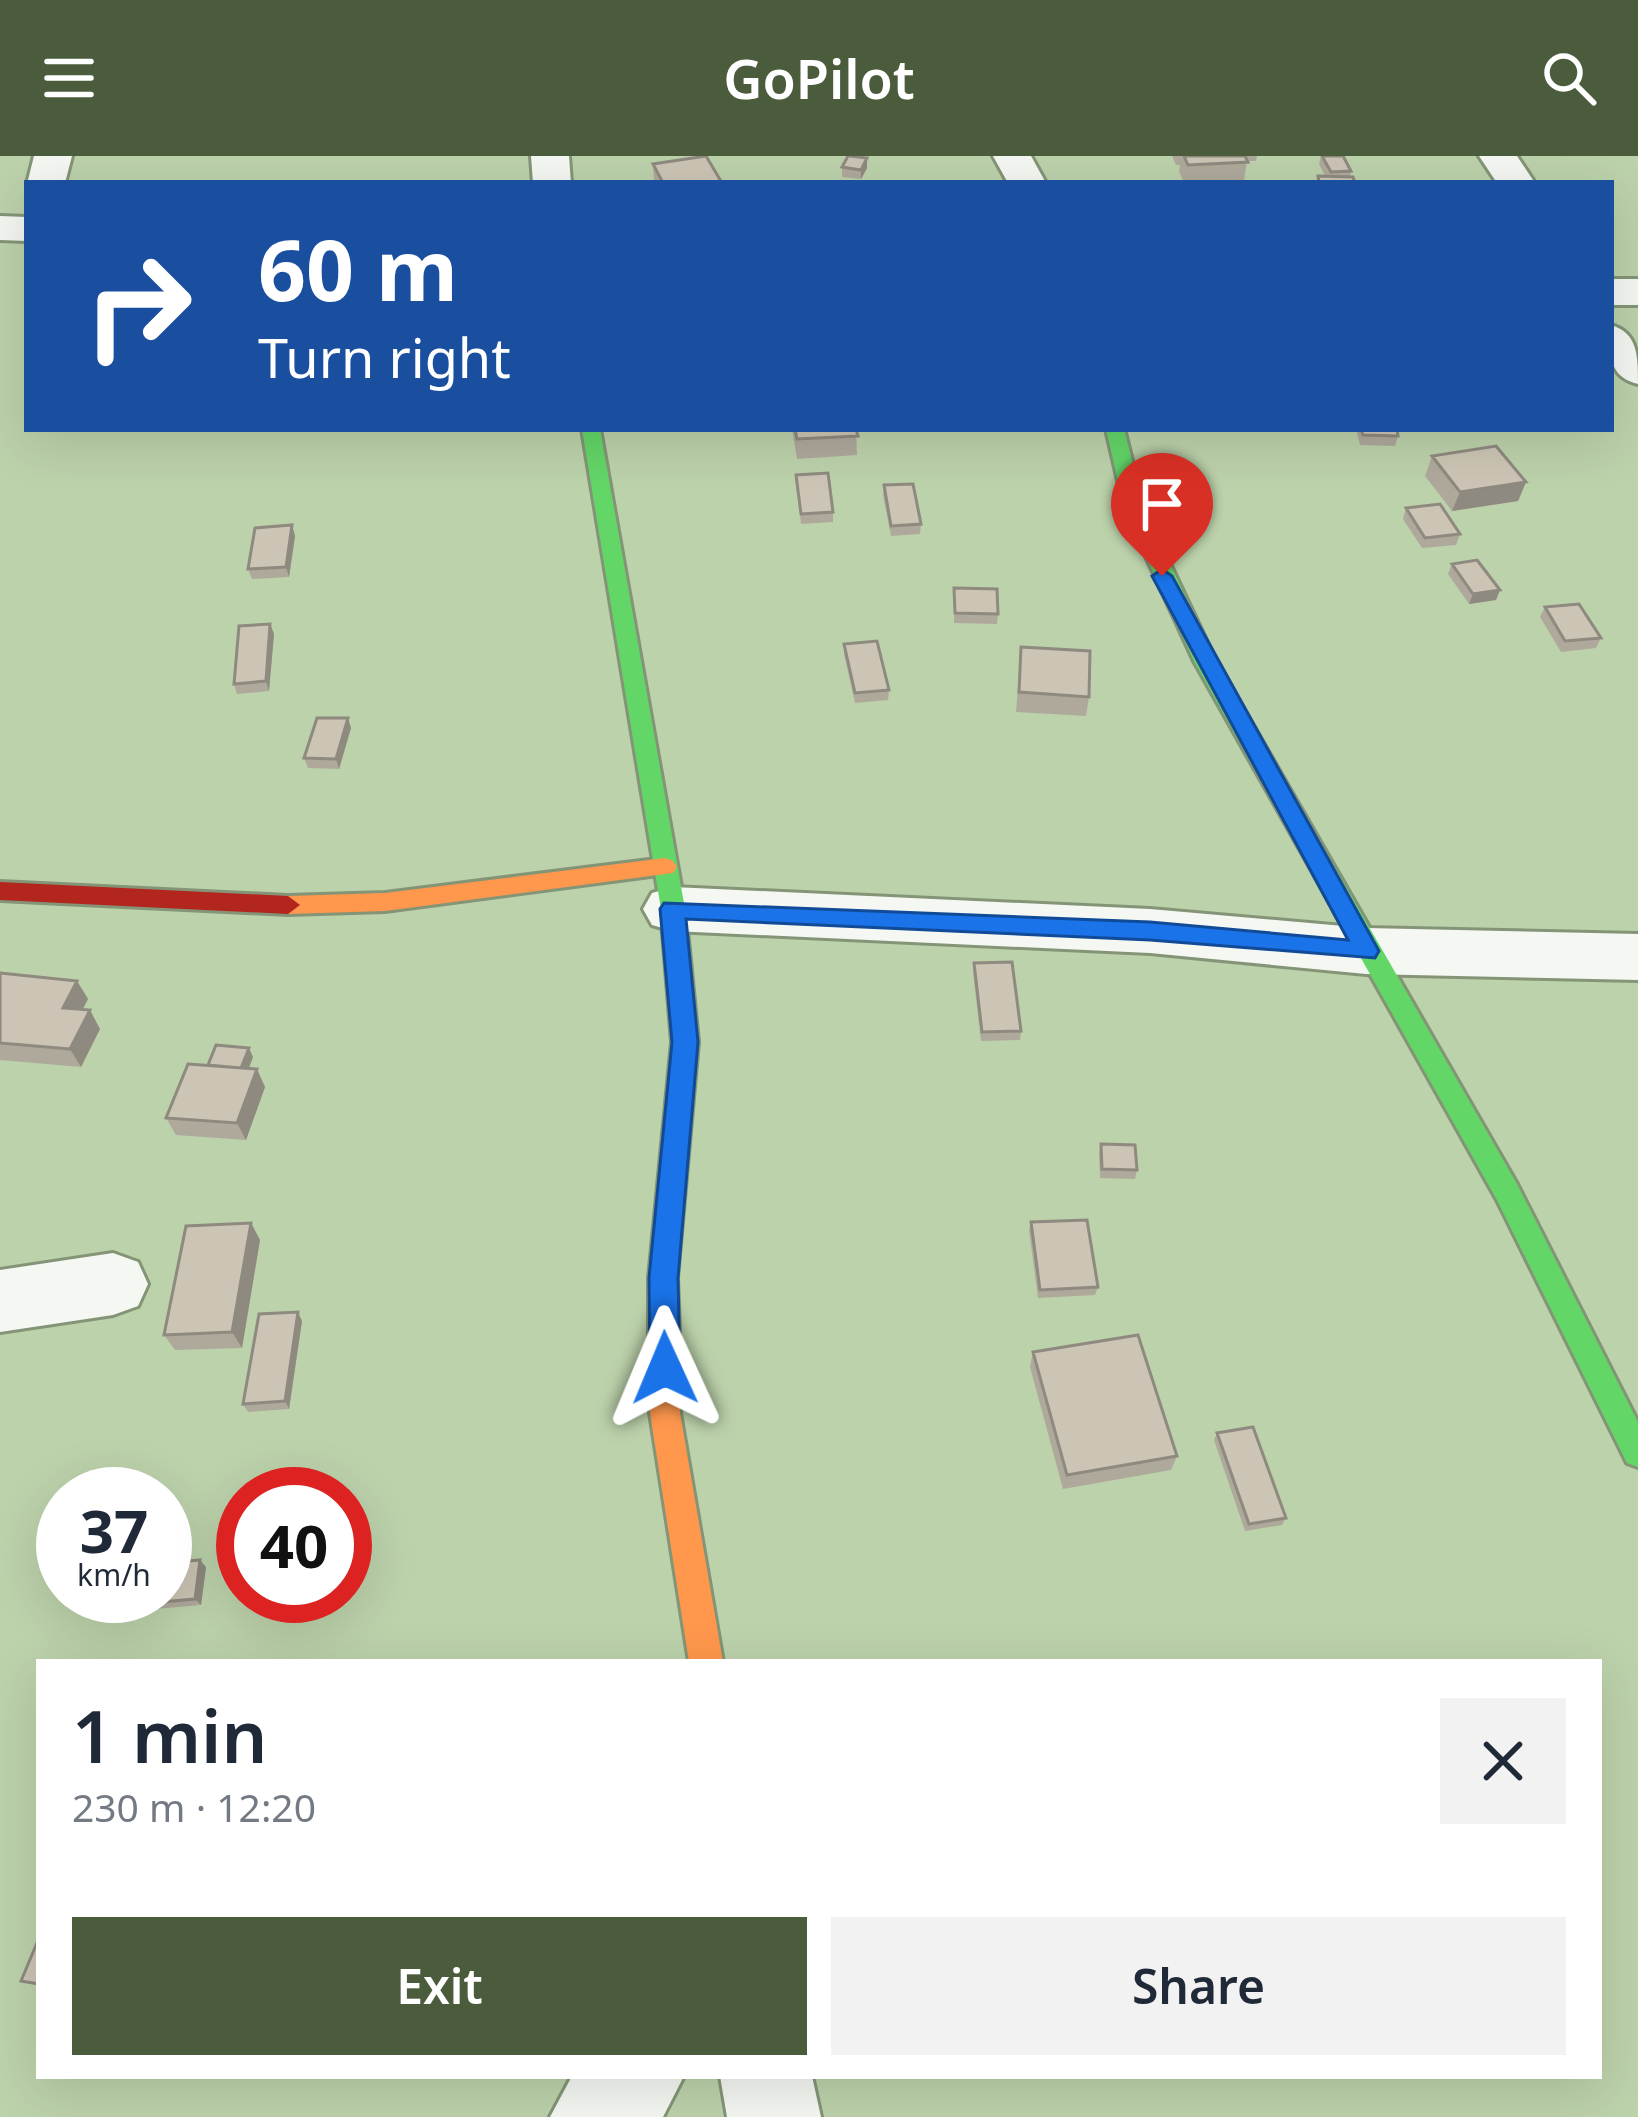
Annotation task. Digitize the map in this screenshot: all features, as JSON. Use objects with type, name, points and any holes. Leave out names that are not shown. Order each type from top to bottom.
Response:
[{"type":"street","points":[[1614,342],[1638,371]]},
{"type":"street","points":[[592,432],[669,888],[685,1042],[663,1278],[665,1413],[706,1659]]},
{"type":"street","points":[[1116,432],[1135,511],[1162,576],[1366,951],[1507,1192],[1638,1453]]},
{"type":"street","points":[[0,890],[272,906],[669,888],[1366,951],[1638,957]]},
{"type":"street","points":[[0,1301],[113,1284]]},
{"type":"street","points":[[597,2117],[635,2079]]},
{"type":"street","points":[[767,2079],[774,2117]]},
{"type":"building","points":[[706,156],[720,180],[661,180],[653,164]]},
{"type":"building","points":[[848,156],[867,158],[861,170],[842,167]]},
{"type":"building","points":[[1184,156],[1245,156],[1248,162],[1188,165]]},
{"type":"building","points":[[1322,156],[1343,156],[1351,171],[1331,172]]},
{"type":"building","points":[[1318,176],[1354,180],[1319,180]]},
{"type":"building","points":[[796,432],[857,432],[858,436],[797,439]]},
{"type":"building","points":[[1397,432],[1398,436],[1363,435]]},
{"type":"building","points":[[1496,446],[1526,482],[1460,492],[1432,456]]},
{"type":"building","points":[[828,473],[833,512],[801,514],[796,475]]},
{"type":"building","points":[[913,484],[921,524],[891,526],[884,485]]},
{"type":"building","points":[[1440,504],[1460,534],[1425,538],[1406,508]]},
{"type":"building","points":[[292,525],[286,567],[248,569],[255,528]]},
{"type":"building","points":[[1477,560],[1500,590],[1473,594],[1452,564]]},
{"type":"building","points":[[954,588],[997,589],[998,614],[955,613]]},
{"type":"building","points":[[1579,604],[1601,638],[1565,641],[1545,607]]},
{"type":"building","points":[[270,624],[266,681],[234,684],[239,626]]},
{"type":"building","points":[[877,641],[889,690],[855,693],[844,644]]},
{"type":"building","points":[[1021,647],[1090,651],[1089,697],[1019,692]]},
{"type":"building","points":[[317,718],[348,718],[336,759],[304,758]]},
{"type":"building","points":[[1012,962],[1021,1031],[982,1032],[974,963]]},
{"type":"building","points":[[0,973],[77,981],[63,1008],[90,1010],[70,1049],[0,1043]]},
{"type":"building","points":[[216,1045],[249,1048],[241,1068],[208,1065]]},
{"type":"building","points":[[188,1064],[257,1069],[237,1123],[166,1118]]},
{"type":"building","points":[[1101,1144],[1135,1145],[1137,1170],[1102,1169]]},
{"type":"building","points":[[1087,1220],[1098,1287],[1040,1290],[1031,1222]]},
{"type":"building","points":[[251,1223],[232,1332],[164,1335],[186,1226]]},
{"type":"building","points":[[298,1312],[285,1401],[243,1404],[259,1314]]},
{"type":"building","points":[[1138,1335],[1177,1456],[1067,1475],[1033,1352]]},
{"type":"building","points":[[1253,1427],[1286,1518],[1249,1524],[1217,1433]]},
{"type":"building","points":[[200,1560],[192,1599],[192,1561]]},
{"type":"building","points":[[36,1945],[36,1984],[21,1981]]},
{"type":"traffic: fast","points":[[592,432],[673,909],[685,1042],[663,1278],[664,1332]]},
{"type":"traffic: fast","points":[[1116,432],[1135,511],[1205,661],[1507,1192],[1638,1453]]},
{"type":"traffic: slow","points":[[288,905],[385,902],[665,867]]},
{"type":"traffic: slow","points":[[664,1332],[665,1413],[706,1659]]},
{"type":"traffic: jam","points":[[0,891],[288,905]]},
{"type":"route","points":[[665,1368],[663,1278],[685,1042],[673,909],[1150,931],[1366,951],[1162,576]]}]
